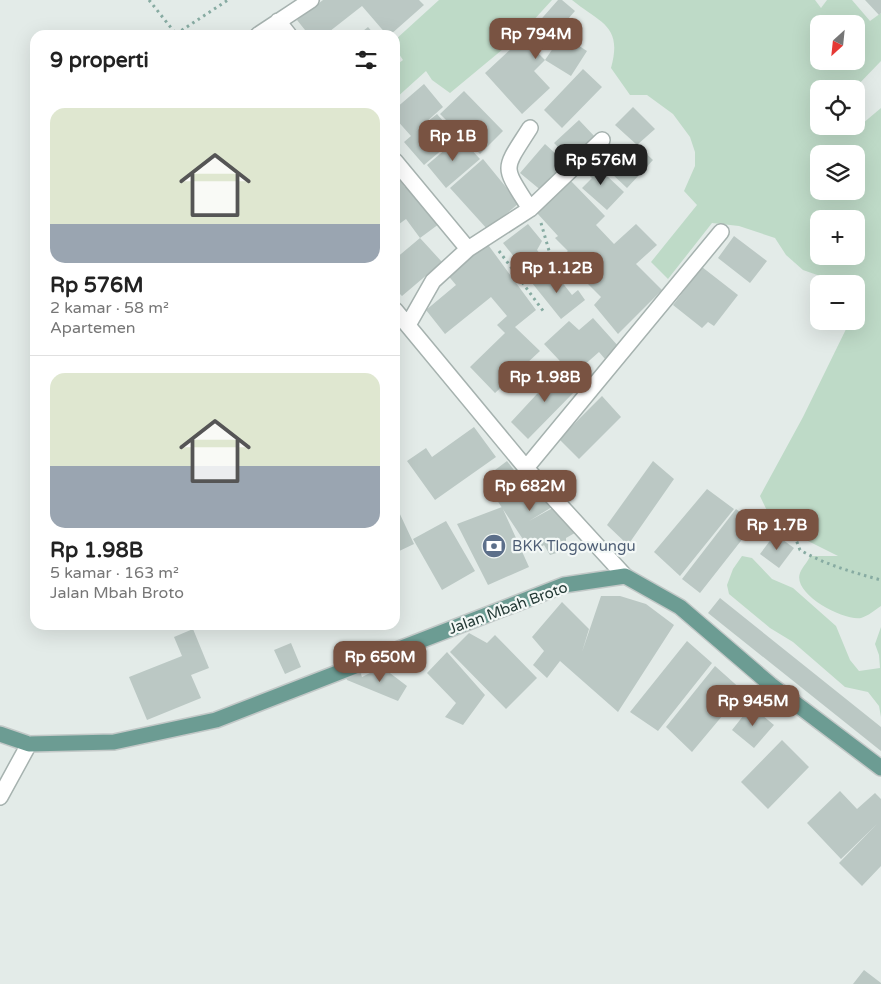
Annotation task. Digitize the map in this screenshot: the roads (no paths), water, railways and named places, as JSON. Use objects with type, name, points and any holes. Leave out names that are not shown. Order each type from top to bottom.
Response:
[{"type":"main road","name":"Jalan Mbah Broto","points":[[0,734],[29,744],[114,742],[216,720],[564,585],[625,576]]},
{"type":"main road","points":[[625,576],[680,608],[771,685],[881,768]]},
{"type":"street","points":[[265,30],[311,0]]},
{"type":"street","points":[[278,21],[285,30]]},
{"type":"street","points":[[530,128],[508,163],[508,174],[530,209]]},
{"type":"street","points":[[408,325],[433,281],[468,249],[530,209],[602,140]]},
{"type":"street","points":[[400,167],[468,249]]},
{"type":"street","points":[[526,468],[721,232]]},
{"type":"street","points":[[400,316],[526,468],[625,576]]},
{"type":"street","points":[[0,796],[29,744]]},
{"type":"place","name":"BKK Tlogowungu","points":[[494,546]]}]
